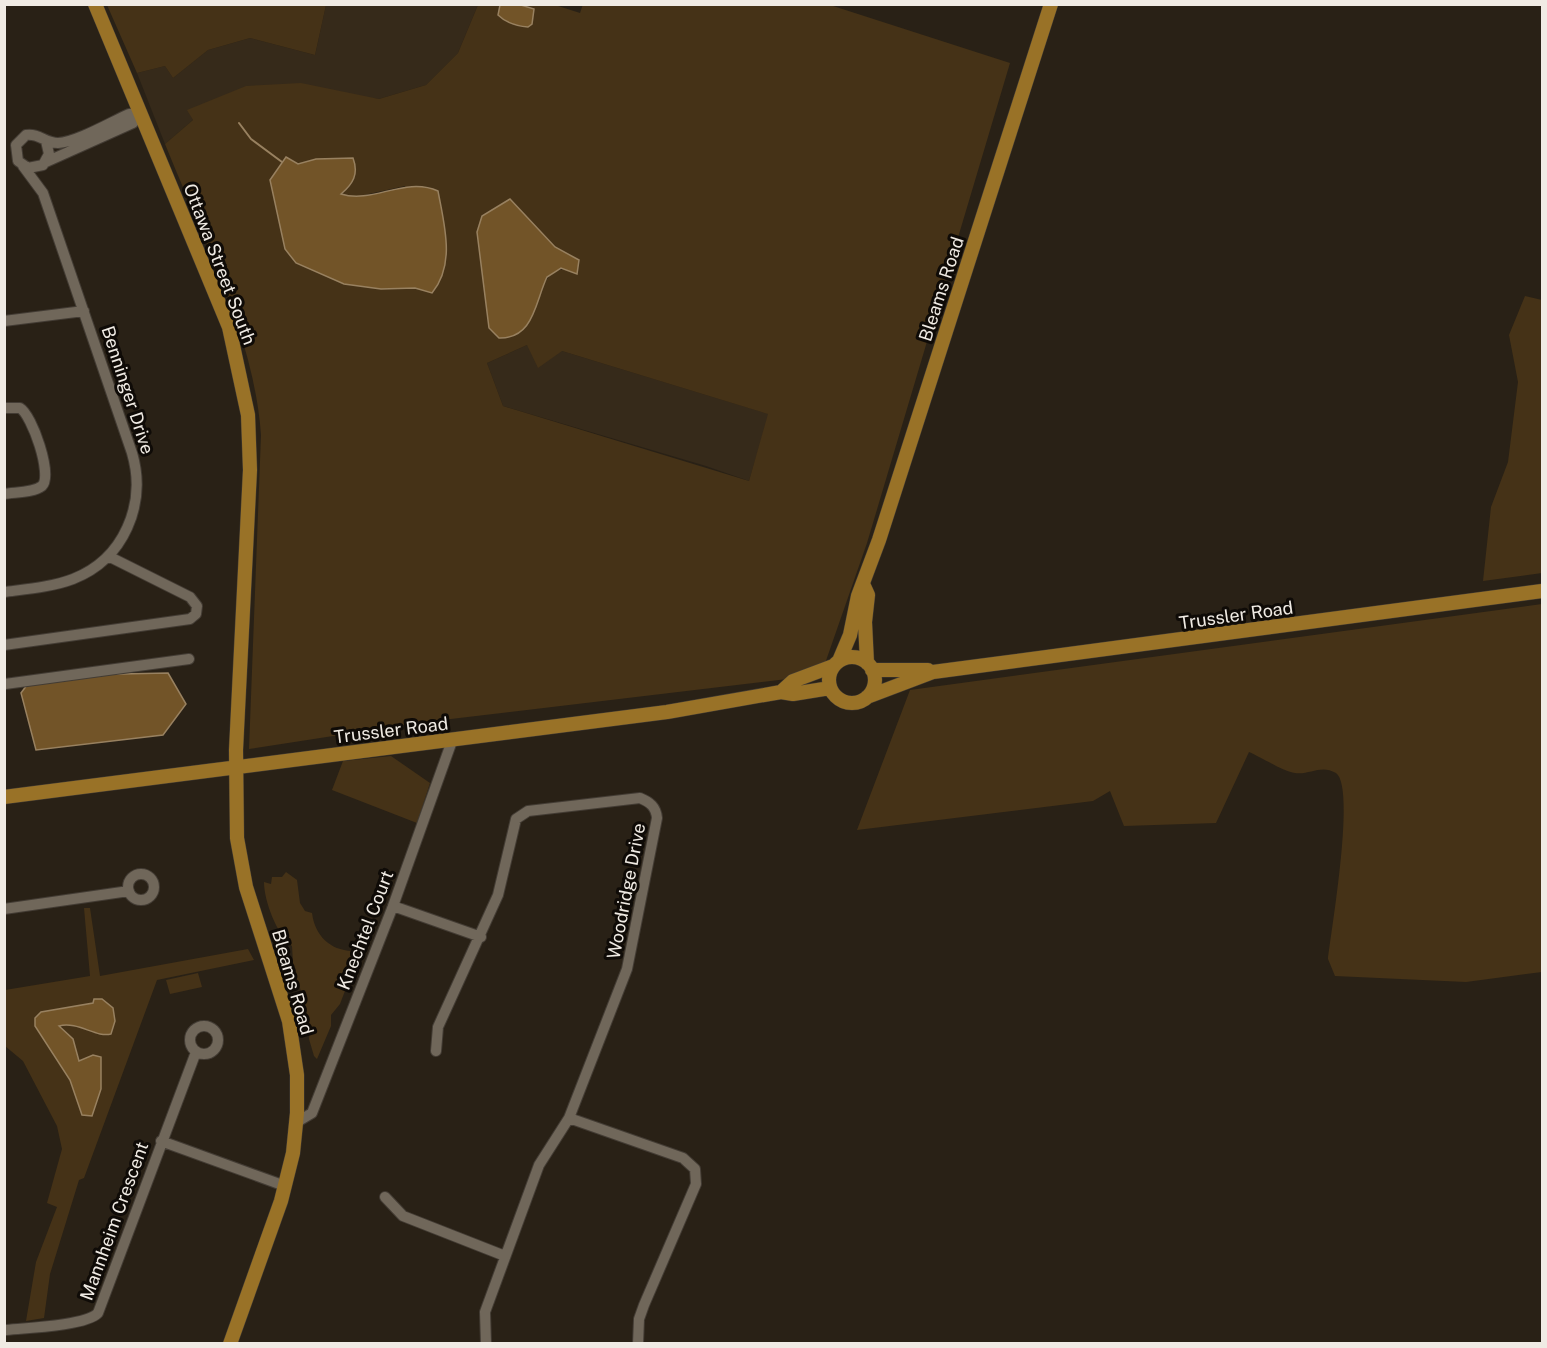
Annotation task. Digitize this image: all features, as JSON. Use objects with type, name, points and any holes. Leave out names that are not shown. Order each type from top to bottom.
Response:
[{"type":"main road","name":"Ottawa Street South","points":[[95,4],[229,327],[248,415],[250,470],[237,766]]},
{"type":"main road","name":"Bleams Road","points":[[836,664],[850,635],[858,596],[864,584],[1051,4]]},
{"type":"main road","name":"Bleams Road","points":[[864,584],[868,595],[865,622],[870,667]]},
{"type":"main road","name":"Trussler Road","points":[[867,697],[933,672],[1542,591]]},
{"type":"main road","points":[[854,657],[870,667],[874,684],[867,697],[854,703],[846,703],[833,695],[830,688],[830,673],[836,664],[854,657]]},
{"type":"main road","name":"Trussler Road","points":[[781,692],[793,681],[836,664]]},
{"type":"main road","name":"Trussler Road","points":[[870,667],[894,672],[926,669],[933,672]]},
{"type":"main road","name":"Trussler Road","points":[[4,797],[237,766],[453,741],[667,712],[781,692],[793,694],[830,688]]},
{"type":"main road","name":"Bleams Road","points":[[230,1344],[285,1186],[297,1122],[297,1075],[289,1021],[251,905],[240,859],[236,823],[237,766]]},
{"type":"street","points":[[4,145],[32,134],[46,141],[59,143],[129,114],[140,114]]},
{"type":"street","points":[[4,155],[33,169],[133,123],[140,114]]},
{"type":"street","points":[[19,141],[15,151],[20,164]]},
{"type":"street","name":"Benninger Drive","points":[[43,193],[44,163],[49,149],[46,141]]},
{"type":"street","name":"Benninger Drive","points":[[4,592],[67,581],[91,570],[108,556],[130,523],[135,506],[137,479],[132,453],[43,193],[20,164]]},
{"type":"street","points":[[4,321],[84,311]]},
{"type":"street","points":[[4,408],[20,408],[28,415],[47,474],[44,483],[38,489],[4,494]]},
{"type":"street","points":[[4,645],[190,619],[196,614],[197,606],[190,597],[108,556]]},
{"type":"street","points":[[4,679],[5,684],[189,659]]},
{"type":"street","name":"Knechtel Court","points":[[297,1122],[312,1113],[393,906],[453,741]]},
{"type":"street","name":"Woodridge Drive","points":[[435,1051],[438,1027],[481,937],[498,895],[513,824],[519,815],[528,811],[640,798],[654,808],[657,818],[627,969],[569,1118],[545,1152],[505,1256],[485,1312],[486,1344]]},
{"type":"street","points":[[4,909],[129,891]]},
{"type":"street","points":[[393,906],[481,937]]},
{"type":"street","name":"Mannheim Crescent","points":[[4,1330],[68,1323],[90,1318],[98,1313],[196,1052]]},
{"type":"street","points":[[569,1118],[683,1158],[695,1169],[696,1184],[639,1318],[638,1344]]},
{"type":"street","points":[[161,1141],[285,1186]]},
{"type":"street","points":[[385,1197],[403,1216],[505,1256]]},
{"type":"shaded area","points":[[583,4],[830,5],[1010,63],[867,543],[821,675],[417,723],[249,749],[261,435],[256,398],[248,361],[224,287],[165,144],[193,120],[187,110],[246,86],[301,83],[379,99],[426,85],[458,53],[478,5],[555,5],[580,13]],"holes":[[[286,157],[340,194],[355,197],[405,186],[415,288],[381,289]],[[510,199],[555,247],[579,260],[570,270],[559,270],[551,275],[540,292]],[[527,345],[538,368],[562,351],[768,414],[749,481],[503,406],[487,363]]]},
{"type":"shaded area","points":[[107,5],[326,5],[315,55],[250,38],[208,50],[173,78],[165,66],[137,73]]},
{"type":"shaded area","points":[[326,5],[478,5],[458,53],[426,85],[379,99],[350,95],[188,110],[193,120],[165,144],[137,73],[165,66],[173,78],[208,50],[250,38],[315,55]]},
{"type":"shaded area","points":[[500,5],[521,5],[534,9],[532,24],[524,27],[505,20],[498,15]]},
{"type":"shaded area","points":[[286,157],[298,164],[316,159],[353,158],[354,178],[341,194],[365,196],[413,187],[426,187],[438,191],[445,230],[446,257],[439,282],[432,293],[415,288],[381,289],[344,284],[296,263],[285,249],[270,180]]},
{"type":"shaded area","points":[[510,199],[555,247],[579,260],[577,274],[561,268],[547,277],[532,317],[520,332],[511,337],[499,338],[489,328],[477,232],[482,216]]},
{"type":"shaded area","points":[[1525,296],[1542,300],[1542,573],[1483,581],[1491,507],[1508,462],[1518,382],[1509,335]]},
{"type":"shaded area","points":[[527,345],[562,351],[769,414],[749,481],[706,466],[503,406],[487,363]]},
{"type":"shaded area","points":[[1542,604],[1542,972],[1466,982],[1335,976],[1328,959],[1341,861],[1344,804],[1342,784],[1336,773],[1331,770],[1290,772],[1249,752],[1216,823],[1124,826],[1110,791],[1093,801],[857,830],[910,690]]},
{"type":"shaded area","points":[[168,673],[186,704],[163,735],[36,750],[21,693],[27,685],[72,675]]},
{"type":"shaded area","points":[[391,756],[430,783],[417,823],[332,790],[343,761]]},
{"type":"shaded area","points":[[286,872],[297,880],[300,903],[305,911],[312,913],[320,935],[330,945],[352,951],[356,962],[340,1004],[331,1015],[331,1026],[317,1059],[309,1039],[310,1029],[300,988],[294,980],[292,946],[277,926],[269,908],[265,890],[264,882],[271,884],[272,877],[282,877]]},
{"type":"shaded area","points":[[84,908],[90,908],[100,976],[248,949],[254,960],[157,980],[84,1178],[79,1180],[50,1274],[44,1318],[26,1321],[36,1262],[57,1207],[47,1203],[62,1149],[57,1126],[23,1061],[5,1046],[5,990],[90,976]]},
{"type":"shaded area","points":[[198,973],[202,987],[170,994],[166,980]]},
{"type":"shaded area","points":[[94,999],[102,999],[113,1008],[115,1021],[111,1034],[99,1034],[73,1026],[59,1026],[73,1039],[79,1061],[93,1055],[101,1057],[101,1089],[92,1116],[82,1115],[70,1080],[35,1026],[35,1018],[41,1012],[93,1003]]},
{"type":"waterway","points":[[239,123],[251,139],[282,162]]}]
